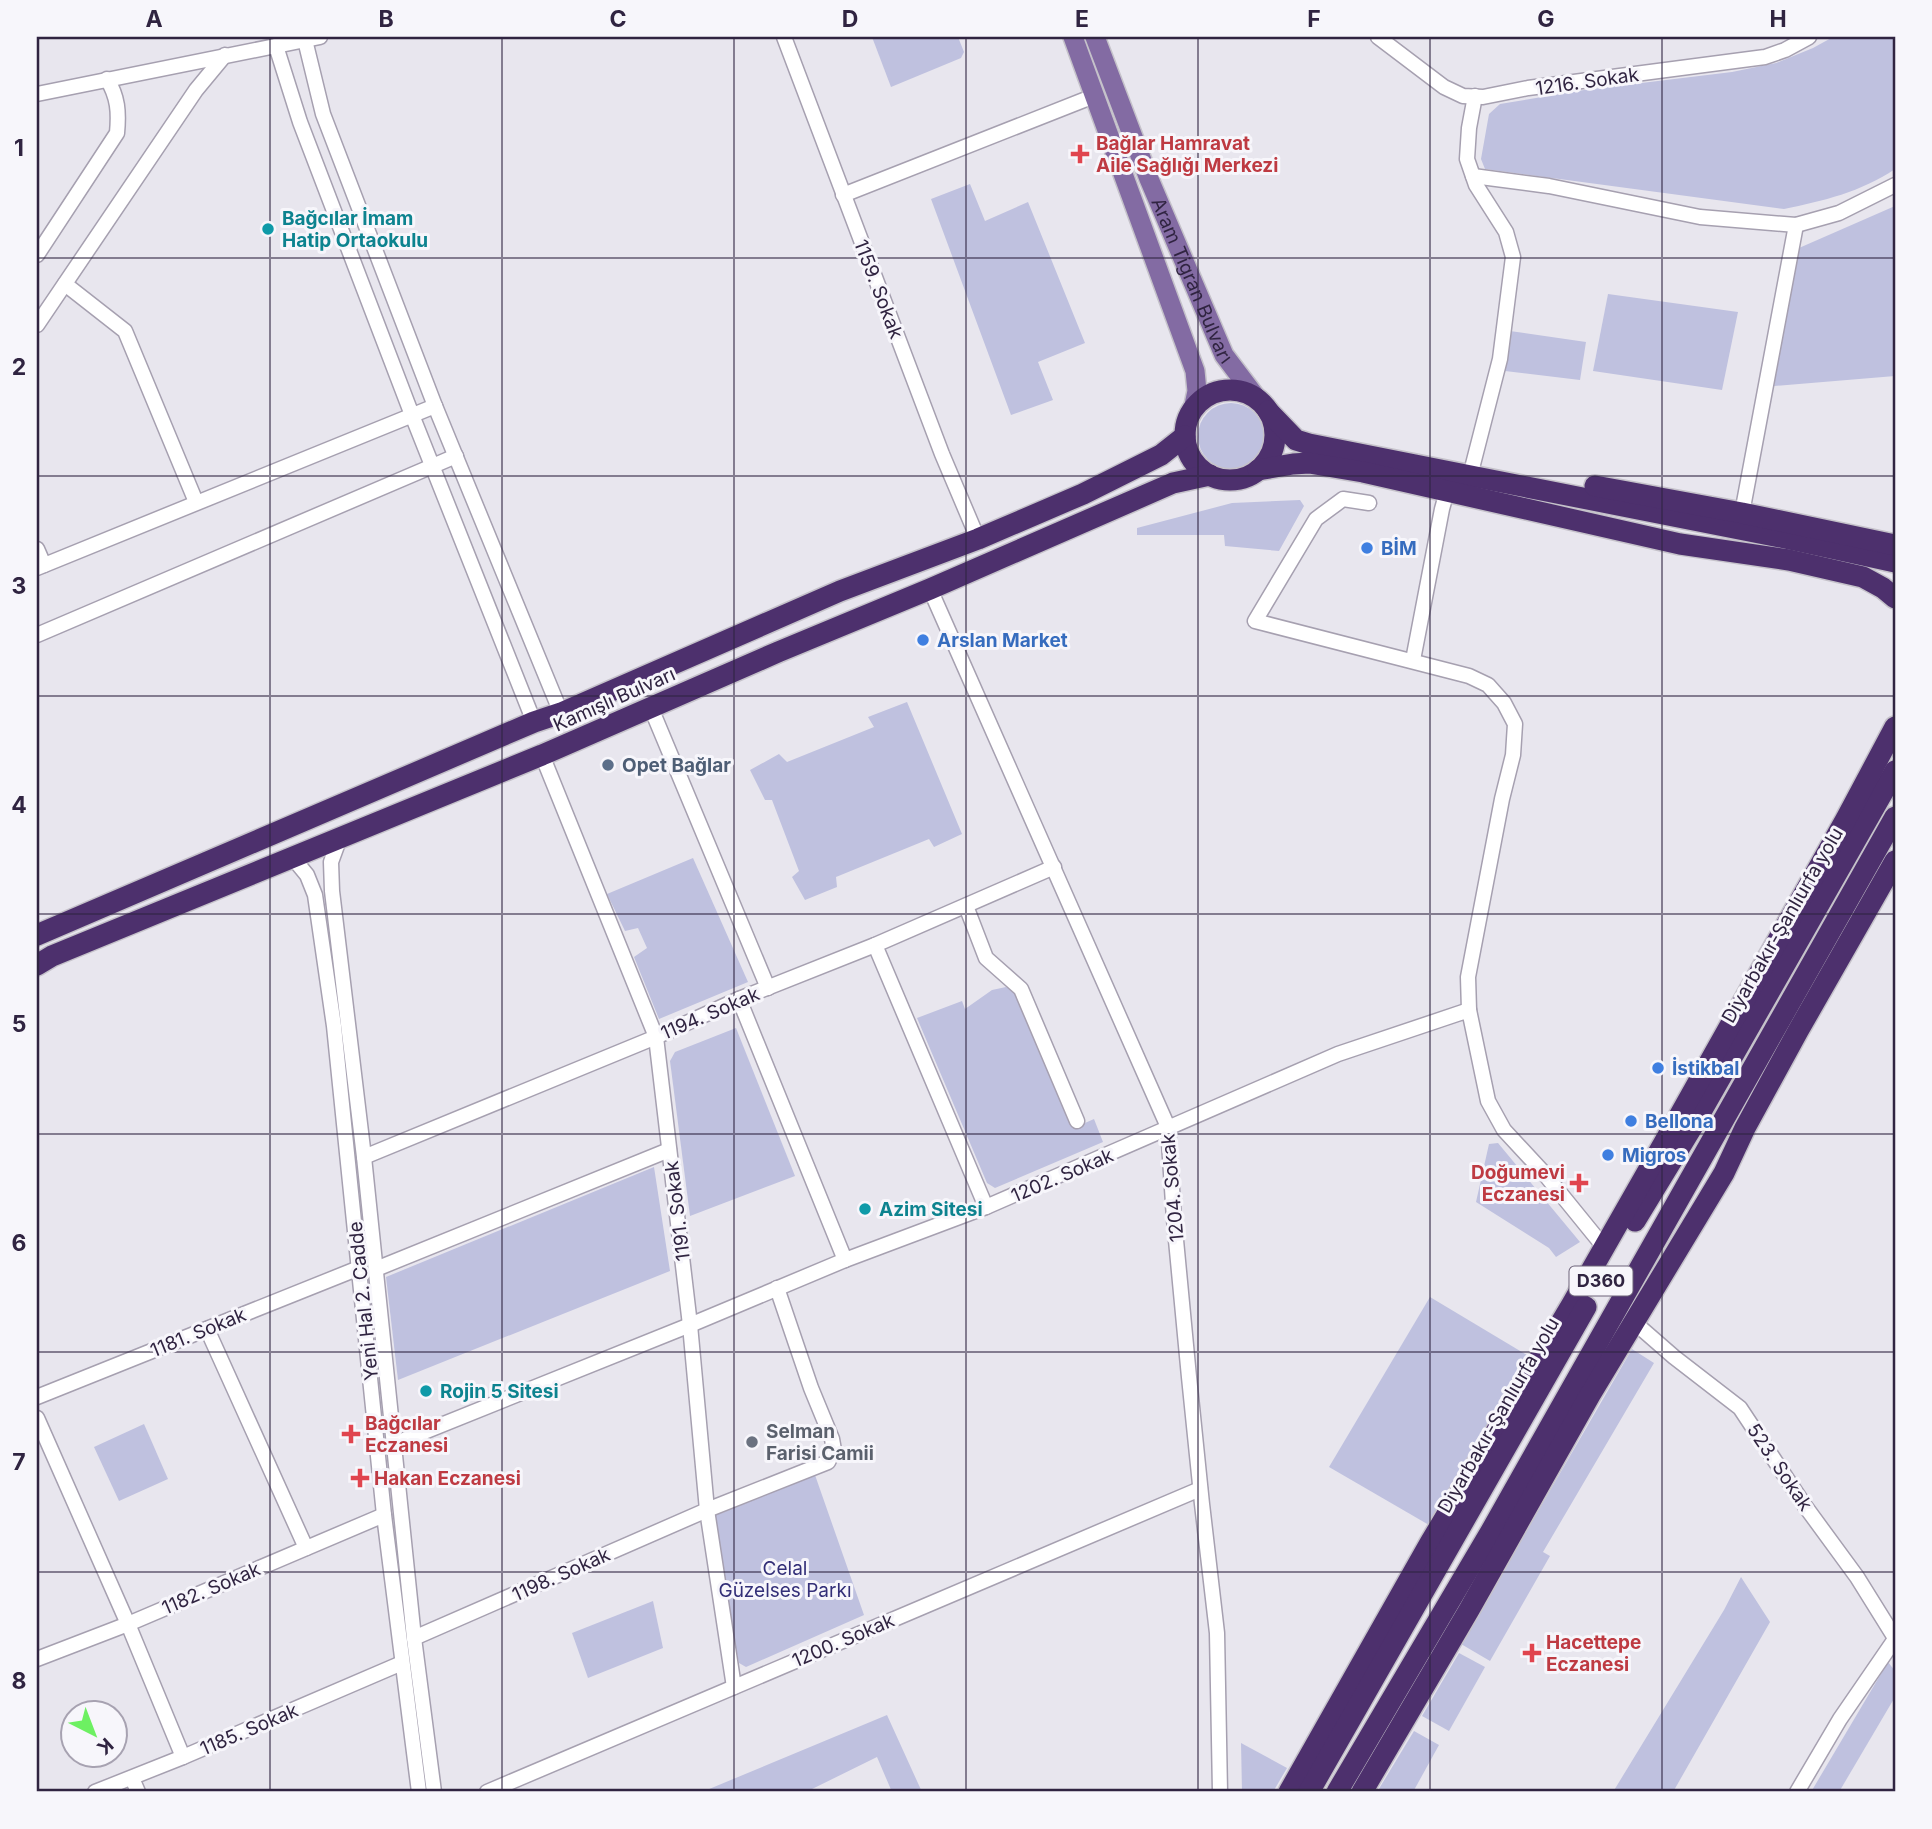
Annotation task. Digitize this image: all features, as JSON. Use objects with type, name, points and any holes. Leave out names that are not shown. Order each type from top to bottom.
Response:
[{"type":"highway","points":[[1895,562],[1308,444],[1296,440],[1263,406],[1245,393],[1231,390],[1216,392],[1203,399],[1187,422],[1185,436],[1192,459],[1210,475],[1222,479],[1235,479],[1258,470],[1293,464],[1363,471],[1680,544],[1789,560],[1863,577],[1895,598]]},
{"type":"highway","points":[[1258,470],[1272,449],[1275,436],[1273,423],[1263,406]]},
{"type":"highway","name":"Kamışlı Bulvarı","points":[[37,934],[534,722],[561,713],[839,591],[1083,494],[1161,456],[1185,436]]},
{"type":"highway","points":[[1478,477],[1526,473],[1742,513],[1895,545]]},
{"type":"highway","name":"Kamışlı Bulvarı","points":[[37,965],[65,951],[542,755],[1172,483],[1210,475]]},
{"type":"highway","points":[[1289,1792],[1430,1543],[1609,1251],[1677,1120],[1840,831],[1895,727]]},
{"type":"highway","name":"Diyarbakır-Şanlıurfa yolu","points":[[1309,1792],[1445,1552],[1609,1251],[1694,1124],[1895,771]]},
{"type":"highway","name":"D360","points":[[1338,1792],[1491,1531],[1895,817]]},
{"type":"highway","points":[[1362,1792],[1590,1395],[1724,1173],[1745,1128],[1798,1031],[1895,861]]},
{"type":"highway","points":[[1618,1307],[1745,1128]]},
{"type":"highway","points":[[1423,1688],[1491,1531]]},
{"type":"highway","points":[[1376,1639],[1445,1552]]},
{"type":"main road","points":[[1073,37],[1195,371],[1197,391],[1193,410]]},
{"type":"main road","name":"Aram Tigran Bulvarı","points":[[1095,37],[1149,179],[1224,355],[1263,406]]},
{"type":"street","points":[[37,94],[320,37]]},
{"type":"street","name":"1159. Sokak","points":[[784,37],[942,454],[978,538]]},
{"type":"street","name":"1216. Sokak","points":[[1378,37],[1444,87],[1464,96],[1483,97],[1528,88],[1765,57],[1809,37]]},
{"type":"street","points":[[304,40],[323,114],[435,406],[561,713]]},
{"type":"street","points":[[276,46],[300,122],[412,415],[534,722]]},
{"type":"street","points":[[37,326],[196,90],[225,55]]},
{"type":"street","points":[[37,255],[117,133],[119,114],[115,93],[107,79]]},
{"type":"street","points":[[843,195],[1094,96]]},
{"type":"street","points":[[1475,96],[1467,159],[1476,185],[1506,232],[1513,257],[1500,359],[1478,477]]},
{"type":"street","points":[[1473,176],[1549,186],[1700,217],[1796,225],[1839,213],[1895,185]]},
{"type":"street","points":[[1742,513],[1796,225]]},
{"type":"street","points":[[65,284],[125,331],[196,502]]},
{"type":"street","points":[[37,549],[40,567],[435,406]]},
{"type":"street","points":[[37,635],[456,456]]},
{"type":"street","points":[[1413,660],[1447,491]]},
{"type":"street","points":[[1369,503],[1343,499],[1316,519],[1255,621],[1469,676],[1488,685],[1504,703],[1515,724],[1513,755],[1468,976],[1469,1010],[1488,1101],[1504,1130],[1609,1251]]},
{"type":"street","name":"1204. Sokak","points":[[930,589],[1168,1127],[1174,1219],[1200,1489],[1217,1633],[1220,1792]]},
{"type":"street","points":[[651,708],[768,988]]},
{"type":"street","name":"1191. Sokak","points":[[542,755],[656,1037],[690,1325],[707,1510],[734,1687]]},
{"type":"street","points":[[339,840],[331,862],[332,891],[364,1157],[414,1638],[433,1792]]},
{"type":"street","name":"Yeni Hal 2. Cadde","points":[[293,858],[307,876],[315,895],[334,1026],[384,1515],[419,1792]]},
{"type":"street","name":"1194. Sokak","points":[[364,1157],[656,1037],[739,999],[875,945],[1054,867]]},
{"type":"street","points":[[966,906],[986,958],[1021,989],[1077,1121]]},
{"type":"street","points":[[875,945],[986,1208]]},
{"type":"street","points":[[739,999],[845,1260]]},
{"type":"street","name":"1202. Sokak","points":[[394,1444],[845,1260],[986,1208],[1338,1054],[1469,1010]]},
{"type":"street","points":[[376,1269],[669,1150]]},
{"type":"street","name":"1181. Sokak","points":[[37,1397],[359,1268]]},
{"type":"street","name":"1198. Sokak","points":[[414,1638],[707,1510],[828,1462],[834,1450],[832,1439],[811,1388],[777,1288]]},
{"type":"street","name":"523. Sokak","points":[[1635,1323],[1740,1408],[1805,1506],[1857,1577],[1895,1639]]},
{"type":"street","points":[[207,1329],[306,1548]]},
{"type":"street","points":[[37,1418],[128,1624],[183,1758]]},
{"type":"street","name":"1200. Sokak","points":[[487,1792],[1200,1489]]},
{"type":"street","name":"1182. Sokak","points":[[37,1659],[128,1624],[384,1515]]},
{"type":"street","points":[[1797,1792],[1840,1719],[1895,1639]]},
{"type":"street","name":"1185. Sokak","points":[[95,1792],[183,1758],[402,1663]]},
{"type":"street","points":[[132,1778],[138,1792]]},
{"type":"green space","points":[[872,37],[958,37],[964,52],[961,58],[891,87]]},
{"type":"green space","points":[[1833,37],[1895,37],[1895,169],[1869,184],[1841,195],[1784,209],[1485,169],[1481,159],[1489,114],[1500,104],[1584,90],[1732,72],[1776,63]]},
{"type":"green space","points":[[970,184],[985,221],[1028,202],[1085,343],[1038,362],[1053,400],[1011,415],[931,199]]},
{"type":"green space","points":[[1895,206],[1895,376],[1774,386],[1799,248]]},
{"type":"green space","points":[[1608,294],[1738,312],[1722,390],[1593,371]]},
{"type":"green space","points":[[1510,331],[1586,342],[1580,380],[1505,371]]},
{"type":"green space","points":[[1231,403],[1244,406],[1254,413],[1261,423],[1264,436],[1261,449],[1254,459],[1244,466],[1231,469],[1218,466],[1208,459],[1201,449],[1198,436],[1201,423],[1208,413],[1218,406]]},
{"type":"green space","points":[[1300,500],[1304,506],[1279,551],[1225,546],[1224,535],[1137,535],[1137,528],[1232,503]]},
{"type":"green space","points":[[907,702],[962,834],[934,847],[929,839],[836,877],[837,887],[805,900],[792,877],[799,871],[772,800],[765,800],[750,770],[779,754],[787,762],[874,727],[868,717]]},
{"type":"green space","points":[[693,858],[748,982],[659,1019],[634,957],[647,948],[638,928],[625,931],[607,894]]},
{"type":"green space","points":[[1006,987],[1014,992],[1021,1002],[1076,1127],[1094,1119],[1103,1142],[995,1188],[987,1183],[917,1018],[962,1001],[965,1009],[992,990]]},
{"type":"green space","points":[[736,1028],[795,1176],[690,1216],[670,1061],[675,1052]]},
{"type":"green space","points":[[1498,1143],[1580,1242],[1556,1257],[1549,1248],[1476,1202],[1489,1144]]},
{"type":"green space","points":[[654,1167],[670,1271],[398,1380],[386,1277]]},
{"type":"green space","points":[[1430,1297],[1527,1355],[1429,1525],[1329,1467]]},
{"type":"green space","points":[[1632,1349],[1654,1363],[1543,1552],[1550,1556],[1490,1661],[1461,1644]]},
{"type":"green space","points":[[144,1424],[168,1479],[119,1501],[94,1447]]},
{"type":"green space","name":"Celal Güzelses Parkı","points":[[815,1475],[864,1615],[746,1667],[739,1663],[708,1515],[722,1513]]},
{"type":"green space","points":[[1741,1577],[1770,1622],[1673,1792],[1613,1792],[1724,1610]]},
{"type":"green space","points":[[653,1601],[663,1648],[588,1678],[572,1633]]},
{"type":"green space","points":[[1459,1653],[1485,1667],[1449,1731],[1422,1716]]},
{"type":"green space","points":[[1888,1662],[1895,1671],[1895,1697],[1839,1792],[1811,1792]]},
{"type":"green space","points":[[887,1715],[922,1792],[892,1792],[877,1757],[806,1792],[702,1792]]},
{"type":"green space","points":[[1414,1731],[1439,1745],[1413,1792],[1377,1792]]},
{"type":"green space","points":[[1241,1743],[1287,1768],[1273,1792],[1242,1792]]},
{"type":"place","name":"Bağlar Hamravat Aile Sağlığı Merkezi","points":[[1080,154]]},
{"type":"place","name":"Bağcılar İmam Hatip Ortaokulu","points":[[268,229]]},
{"type":"place","name":"BİM","points":[[1367,548]]},
{"type":"place","name":"Arslan Market","points":[[923,640]]},
{"type":"place","name":"Opet Bağlar","points":[[608,765]]},
{"type":"place","name":"İstikbal","points":[[1658,1068]]},
{"type":"place","name":"Bellona","points":[[1631,1121]]},
{"type":"place","name":"Migros","points":[[1608,1155]]},
{"type":"place","name":"Doğumevi Eczanesi","points":[[1579,1183]]},
{"type":"place","name":"Azim Sitesi","points":[[865,1209]]},
{"type":"place","name":"Rojin 5 Sitesi","points":[[426,1391]]},
{"type":"place","name":"Bağcılar Eczanesi","points":[[351,1434]]},
{"type":"place","name":"Selman Farisi Camii","points":[[752,1442]]},
{"type":"place","name":"Hakan Eczanesi","points":[[360,1478]]},
{"type":"place","name":"Hacettepe Eczanesi","points":[[1532,1653]]}]
